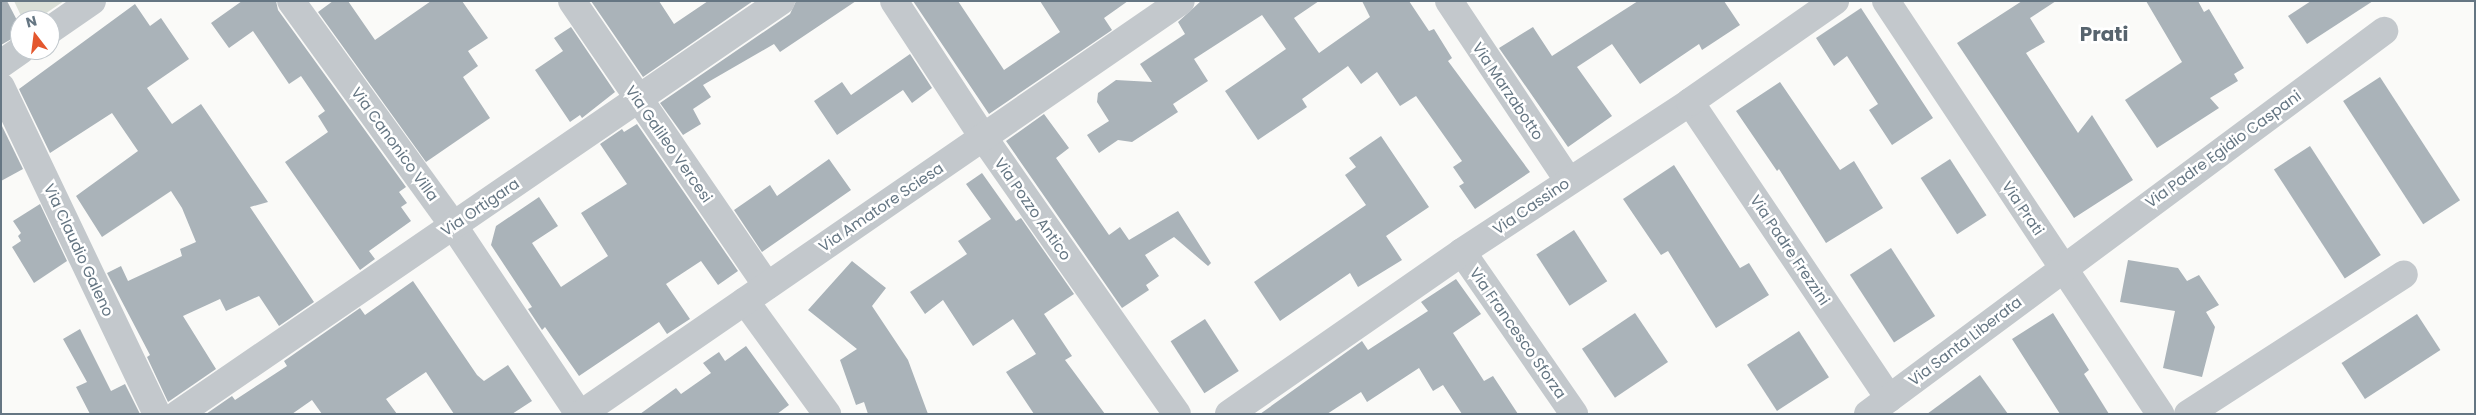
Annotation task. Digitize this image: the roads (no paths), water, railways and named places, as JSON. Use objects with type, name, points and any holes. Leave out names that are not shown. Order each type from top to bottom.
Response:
[{"type":"street","points":[[60,23],[92,1]]},
{"type":"street","name":"Via Canonico Villa","points":[[291,1],[453,225],[580,414]]},
{"type":"street","name":"Via Galileo Vercesi","points":[[572,1],[767,286]]},
{"type":"street","name":"Via Ortigara","points":[[178,414],[781,1]]},
{"type":"street","name":"Via Pozzo Antico","points":[[894,1],[983,137],[1177,414]]},
{"type":"street","name":"Via Amatore Sciesa","points":[[580,414],[1181,1]]},
{"type":"street","name":"Via Marzabotto","points":[[1448,1],[1568,180]]},
{"type":"street","name":"Via Cassino","points":[[1229,414],[1462,252],[1568,180],[1690,102],[1835,1]]},
{"type":"street","name":"Via Prati","points":[[1886,1],[2160,414]]},
{"type":"street","name":"Via Padre Egidio Caspani","points":[[2063,268],[2384,31]]},
{"type":"street","name":"Via Claudio Galeno","points":[[1,86],[157,414]]},
{"type":"street","name":"Via Padre Frezzini","points":[[1690,102],[1879,406]]},
{"type":"street","name":"Via Francesco Sforza","points":[[1462,252],[1574,414]]},
{"type":"street","name":"Via Santa Liberata","points":[[1879,406],[2063,268]]},
{"type":"street","points":[[2188,414],[2404,274]]},
{"type":"street","points":[[745,301],[827,414]]},
{"type":"district","name":"Prati","points":[[2104,34]]}]
